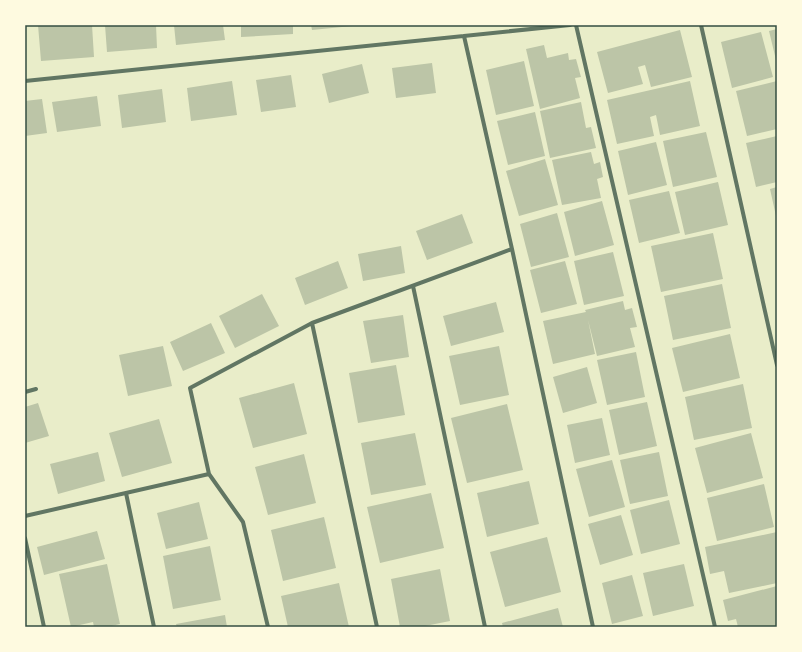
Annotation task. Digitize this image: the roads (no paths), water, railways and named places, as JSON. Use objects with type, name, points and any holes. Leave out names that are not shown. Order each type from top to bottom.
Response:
[{"type":"street","points":[[25,81],[570,25]]},
{"type":"street","points":[[576,25],[715,627]]},
{"type":"street","points":[[701,25],[777,365]]},
{"type":"street","points":[[464,36],[512,249],[593,627]]},
{"type":"street","points":[[268,627],[243,522],[209,474],[190,388],[312,323],[512,249]]},
{"type":"street","points":[[413,286],[485,627]]},
{"type":"street","points":[[312,323],[377,627]]},
{"type":"street","points":[[25,392],[36,389]]},
{"type":"street","points":[[25,516],[209,474]]},
{"type":"street","points":[[126,493],[154,627]]},
{"type":"street","points":[[25,538],[44,627]]}]
